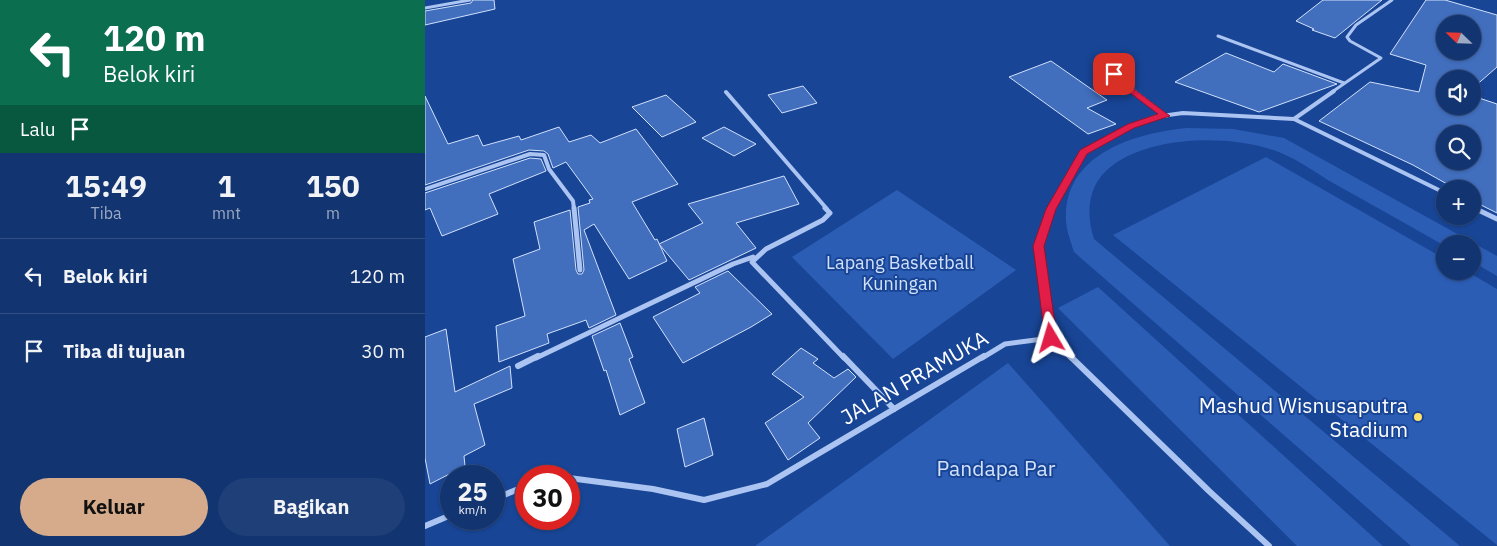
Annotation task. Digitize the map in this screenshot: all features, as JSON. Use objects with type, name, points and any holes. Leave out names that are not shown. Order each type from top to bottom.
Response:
[{"type":"street","points":[[425,8],[470,0]]},
{"type":"street","points":[[1294,119],[1381,58],[1350,42],[1347,36],[1356,25],[1392,0]]},
{"type":"street","points":[[1218,36],[1344,84]]},
{"type":"street","points":[[1127,66],[1116,72],[1114,76],[1165,116]]},
{"type":"street","points":[[518,366],[733,264],[755,257],[823,221],[829,213],[727,92]]},
{"type":"street","points":[[1269,546],[1209,491],[1051,338],[1039,246],[1051,209],[1083,152],[1131,126],[1154,117],[1183,113],[1294,119],[1436,189]]},
{"type":"street","points":[[425,189],[529,154],[544,155],[549,169],[573,201],[580,270]]},
{"type":"street","points":[[1481,211],[1497,218]]},
{"type":"street","points":[[755,257],[752,262],[894,409]]},
{"type":"street","name":"JALAN PRAMUKA","points":[[580,479],[653,489],[704,500],[767,484],[1005,344],[1051,338]]},
{"type":"street","points":[[425,526],[440,520]]},
{"type":"green space","points":[[1187,128],[1233,129],[1284,138],[1436,222],[1436,225],[1441,225],[1459,235],[1436,235],[1436,241],[1281,153],[1241,143],[1218,141],[1172,143],[1130,155],[1113,165],[1098,180],[1089,208],[1094,239],[1460,546],[1411,546],[1074,252],[1067,228],[1066,214],[1070,193],[1079,175],[1092,161],[1127,141]]},
{"type":"green space","name":"Mashud Wisnusaputra Stadium","points":[[1266,157],[1436,254],[1436,280],[1481,280],[1497,289],[1497,545],[1113,235]]},
{"type":"green space","name":"Lapang Basketball Kuningan","points":[[897,190],[1016,270],[893,359],[792,257]]},
{"type":"green space","points":[[1481,247],[1497,256],[1497,276],[1481,267]]},
{"type":"green space","points":[[1098,287],[1383,546],[1297,546],[1058,308]]},
{"type":"green space","name":"Pandapa Par","points":[[1008,363],[1170,546],[755,546]]},
{"type":"building","points":[[473,0],[494,0],[495,9],[425,25],[425,11],[471,3]]},
{"type":"building","points":[[1323,0],[1382,0],[1335,38],[1312,30],[1314,29],[1296,21]]},
{"type":"building","points":[[1426,0],[1445,0],[1497,15],[1497,67],[1481,81],[1481,70],[1436,70],[1436,115],[1481,115],[1481,99],[1497,104],[1497,213],[1481,205],[1481,180],[1440,180],[1413,165],[1319,121],[1370,82],[1419,92],[1426,65],[1390,54]]},
{"type":"building","points":[[1226,53],[1274,72],[1283,64],[1337,84],[1259,112],[1175,82]]},
{"type":"building","points":[[1051,61],[1107,100],[1087,108],[1116,124],[1088,134],[1009,77]]},
{"type":"building","points":[[803,86],[817,103],[782,113],[768,95]]},
{"type":"building","points":[[666,95],[696,122],[662,137],[632,107]]},
{"type":"building","points":[[425,96],[448,144],[478,135],[483,146],[519,136],[521,140],[559,127],[569,142],[591,135],[600,143],[636,129],[678,184],[632,202],[655,240],[657,239],[667,261],[629,279],[594,224],[584,230],[616,315],[589,328],[586,320],[547,334],[549,343],[499,362],[496,326],[525,316],[513,259],[540,249],[534,222],[570,210],[576,270],[578,274],[582,274],[584,270],[578,207],[590,203],[589,200],[593,199],[566,162],[553,168],[548,154],[544,151],[529,150],[425,185]]},
{"type":"building","points":[[724,127],[756,144],[734,156],[702,138]]},
{"type":"building","points":[[530,158],[541,159],[546,171],[489,194],[498,214],[442,236],[430,208],[425,210],[425,193]]},
{"type":"building","points":[[784,176],[799,204],[736,223],[756,248],[689,280],[659,244],[703,223],[688,204]]},
{"type":"building","points":[[728,271],[772,314],[683,363],[653,317],[700,293],[695,287]]},
{"type":"building","points":[[620,323],[633,357],[629,359],[645,403],[620,415],[606,370],[604,371],[592,336]]},
{"type":"building","points":[[446,329],[455,392],[510,366],[512,388],[474,404],[485,445],[464,456],[465,465],[440,465],[440,479],[430,484],[425,458],[425,337]]},
{"type":"building","points":[[801,348],[818,359],[813,363],[834,378],[848,369],[856,377],[808,423],[820,438],[788,460],[765,423],[804,397],[772,374]]},
{"type":"building","points":[[704,418],[713,455],[685,467],[677,429]]},
{"type":"place","name":"Mashud Wisnusaputra Stadium","points":[[1418,417]]},
{"type":"route","points":[[1051,338],[1039,246],[1051,209],[1083,152],[1131,126],[1154,117],[1165,116],[1116,79],[1114,74]]}]
